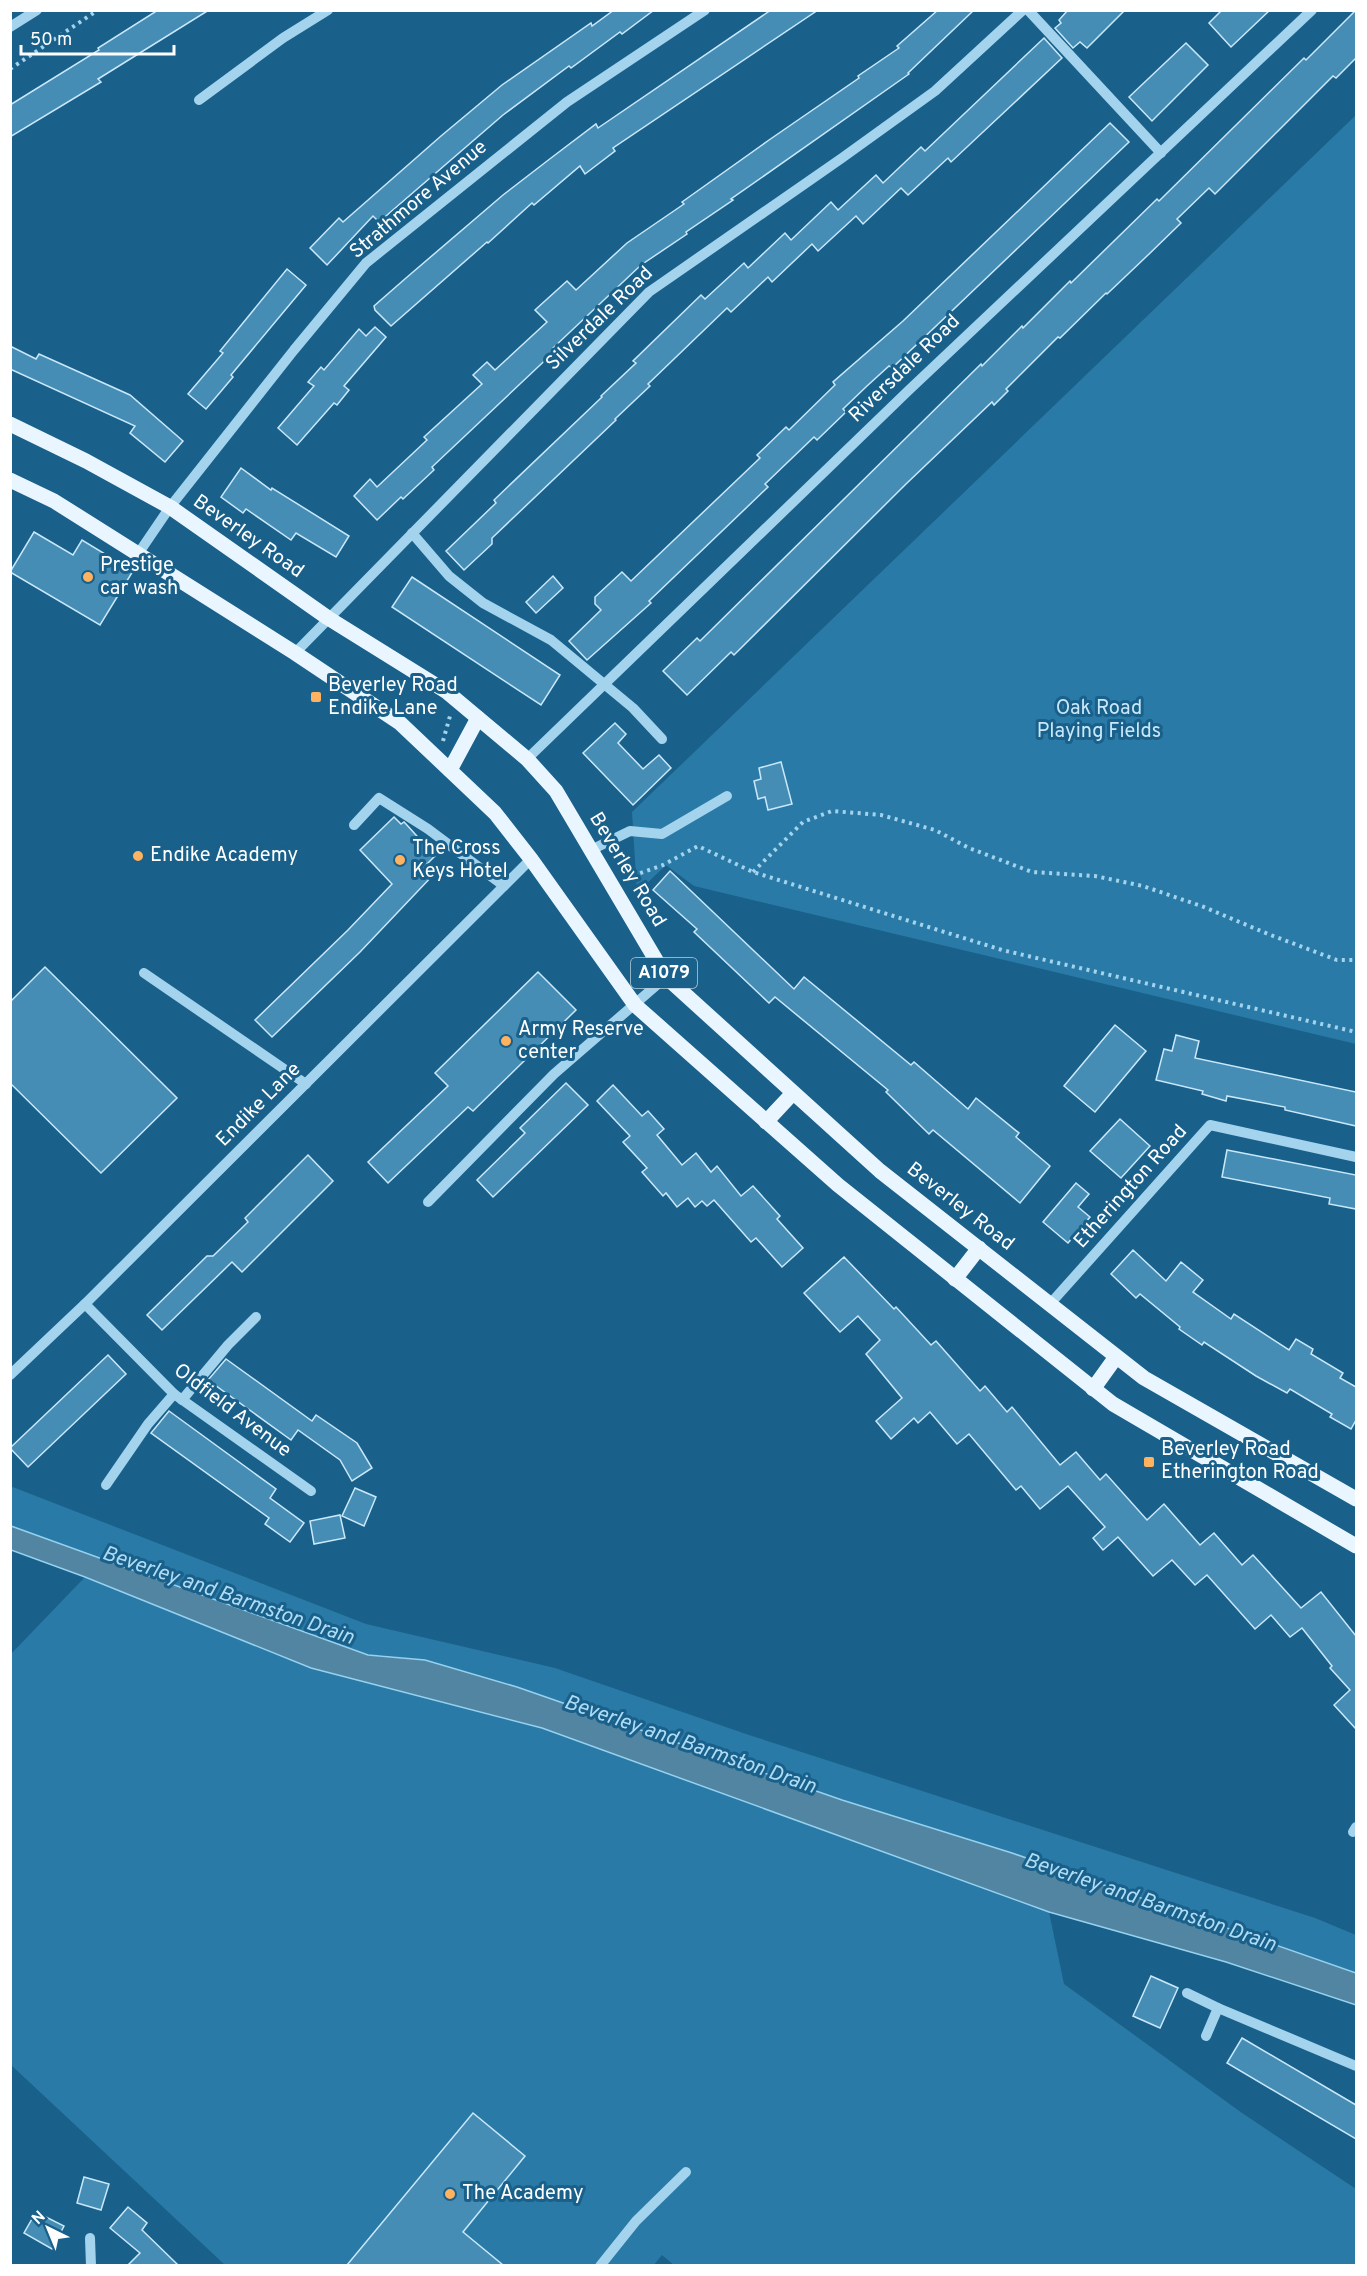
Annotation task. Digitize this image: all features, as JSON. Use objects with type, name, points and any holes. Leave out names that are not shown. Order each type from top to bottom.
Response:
[{"type":"main road","name":"Beverley Road","points":[[10,424],[86,461],[170,507],[328,618],[455,699],[527,759],[556,790],[666,977],[880,1171],[1144,1378],[1356,1499]]},
{"type":"main road","name":"A1079","points":[[10,480],[54,501],[295,653],[400,723],[495,813],[531,859],[635,1005],[838,1185],[1113,1404],[1356,1546]]},
{"type":"main road","points":[[450,770],[478,718]]},
{"type":"main road","points":[[766,1122],[793,1093]]},
{"type":"main road","points":[[955,1279],[979,1248]]},
{"type":"main road","points":[[1093,1389],[1116,1356]]},
{"type":"street","points":[[10,27],[37,10]]},
{"type":"street","points":[[199,100],[283,38],[328,10]]},
{"type":"street","name":"Strathmore Avenue","points":[[138,554],[170,507],[366,263],[567,102],[705,10]]},
{"type":"street","name":"Silverdale Road","points":[[295,653],[649,292],[842,159],[935,91],[1023,10]]},
{"type":"street","points":[[1028,10],[1161,153]]},
{"type":"street","name":"Riversdale Road","points":[[527,759],[909,390],[1312,10]]},
{"type":"street","points":[[412,533],[449,576],[483,603],[551,640],[633,708],[662,739]]},
{"type":"street","points":[[591,850],[630,831],[662,834],[727,796]]},
{"type":"street","points":[[354,825],[380,798],[428,829],[504,886]]},
{"type":"street","name":"Endike Lane","points":[[10,1375],[85,1304],[531,859]]},
{"type":"street","points":[[144,973],[306,1084]]},
{"type":"street","points":[[428,1202],[554,1074],[666,977]]},
{"type":"street","name":"Etherington Road","points":[[1050,1304],[1210,1125],[1356,1157]]},
{"type":"street","name":"Oldfield Avenue","points":[[85,1304],[178,1397],[311,1491]]},
{"type":"street","points":[[106,1485],[148,1424],[178,1397],[256,1317]]},
{"type":"street","points":[[1187,1993],[1356,2066]]},
{"type":"street","points":[[1206,2036],[1218,2008]]},
{"type":"street","points":[[600,2265],[636,2221],[686,2172]]},
{"type":"street","points":[[90,2238],[91,2265]]},
{"type":"path","points":[[10,69],[98,10]]},
{"type":"path","points":[[438,759],[455,699]]},
{"type":"path","points":[[753,872],[802,822],[832,811],[881,815],[935,830],[969,848],[1032,872],[1095,876],[1143,886],[1204,907],[1337,960],[1356,960]]},
{"type":"path","points":[[602,869],[623,879],[663,865],[698,846],[753,872],[1002,950],[1356,1032]]},
{"type":"green space","name":"Oak Road Playing Fields","points":[[1356,115],[1356,1044],[694,886],[666,865],[637,893],[632,812]]},
{"type":"green space","points":[[10,1486],[366,1624],[555,1668],[749,1735],[1315,1918],[1356,1935],[1356,1973],[1012,1853],[842,1800],[517,1687],[425,1660],[379,1655],[365,1656],[11,1526]]},
{"type":"green space","points":[[85,1577],[310,1668],[542,1728],[1049,1912],[1064,1984],[1242,2113],[1356,2189],[1356,2265],[675,2266],[662,2255],[653,2266],[225,2265],[11,2065],[10,1655]]},
{"type":"water","name":"Beverley and Barmston Drain","points":[[11,1526],[368,1655],[425,1660],[517,1687],[842,1800],[1012,1853],[1356,1973],[1356,2005],[1226,1962],[1049,1912],[542,1728],[311,1668],[85,1577],[11,1550]]},
{"type":"building","points":[[158,10],[209,10],[98,79],[101,82],[10,137],[10,105]]},
{"type":"building","points":[[614,10],[654,10],[571,68],[569,66],[503,115],[379,222],[373,216],[327,265],[310,248],[339,218],[343,222],[502,85],[591,23],[592,26]]},
{"type":"building","points":[[771,10],[818,10],[613,148],[615,151],[585,174],[580,166],[534,205],[532,203],[391,326],[375,310],[374,306],[406,278],[503,195],[551,158],[596,124],[598,128]]},
{"type":"building","points":[[938,10],[974,10],[909,74],[641,265],[553,348],[555,351],[432,467],[434,470],[377,520],[354,496],[370,479],[377,487],[427,440],[424,437],[482,384],[473,375],[487,362],[495,370],[547,322],[535,310],[567,281],[576,290],[627,243],[899,48],[897,46]]},
{"type":"building","points":[[1068,10],[1125,10],[1087,48],[1080,42],[1073,48],[1055,28],[1061,23],[1059,20]]},
{"type":"building","points":[[1222,10],[1270,10],[1231,47],[1209,23]]},
{"type":"building","points":[[1356,10],[1356,58],[1336,78],[1333,76],[1215,194],[1209,188],[1177,219],[1181,223],[1060,338],[1058,337],[1006,389],[1008,391],[994,405],[992,402],[906,484],[734,655],[731,652],[687,695],[663,671],[697,638],[700,641],[981,364],[982,366],[1022,326],[1023,328],[1070,281],[1071,283],[1157,199],[1159,201]]},
{"type":"building","points":[[1044,38],[1062,58],[951,162],[948,158],[908,195],[901,188],[863,224],[856,216],[818,251],[812,244],[772,282],[768,277],[731,312],[727,308],[648,384],[650,386],[616,420],[492,538],[492,544],[464,570],[446,551],[496,503],[494,500],[602,397],[636,363],[633,361],[701,295],[705,299],[744,263],[748,268],[785,233],[791,240],[831,202],[838,210],[876,175],[883,183],[921,147],[925,151]]},
{"type":"building","points":[[1186,43],[1208,65],[1152,121],[1129,97]]},
{"type":"building","points":[[1110,123],[1129,142],[892,368],[889,366],[867,386],[843,409],[846,412],[817,440],[814,437],[765,484],[768,487],[649,601],[651,603],[587,660],[569,641],[601,610],[595,604],[595,597],[622,572],[631,581],[760,458],[757,455],[786,427],[789,430],[835,385],[833,382],[903,321]]},
{"type":"building","points":[[287,269],[306,285],[231,375],[233,377],[206,409],[188,394],[223,353],[220,351]]},
{"type":"building","points":[[375,327],[386,337],[344,386],[349,390],[337,405],[334,403],[297,445],[278,428],[314,386],[308,382],[321,367],[324,370],[359,329],[366,336]]},
{"type":"building","points":[[10,346],[36,359],[39,354],[130,395],[183,441],[165,462],[130,433],[135,426],[10,369]]},
{"type":"building","points":[[241,468],[271,490],[272,488],[349,536],[336,557],[296,533],[291,540],[246,509],[243,513],[221,497]]},
{"type":"building","name":"Prestige car wash","points":[[34,532],[73,555],[82,540],[133,571],[100,625],[10,572]]},
{"type":"building","points":[[553,576],[563,588],[536,613],[526,602]]},
{"type":"building","points":[[412,577],[560,675],[541,705],[392,607]]},
{"type":"building","points":[[615,723],[626,734],[618,743],[643,769],[659,755],[671,768],[633,805],[583,753]]},
{"type":"building","points":[[781,762],[792,804],[768,810],[765,797],[758,799],[754,781],[761,779],[759,768]]},
{"type":"building","points":[[394,817],[401,824],[404,822],[435,856],[427,864],[435,873],[360,952],[272,1037],[255,1020],[392,884],[360,850]]},
{"type":"building","points":[[670,871],[794,989],[804,977],[911,1065],[914,1062],[968,1109],[976,1098],[1019,1133],[1016,1137],[1050,1166],[1020,1203],[933,1130],[929,1134],[886,1092],[888,1090],[775,997],[769,1003],[694,932],[697,929],[653,890]]},
{"type":"building","points":[[45,967],[177,1098],[101,1173],[10,1083],[10,1002]]},
{"type":"building","name":"Army Reserve center","points":[[538,972],[576,1010],[473,1111],[468,1107],[388,1183],[368,1162],[448,1086],[435,1073]]},
{"type":"building","points":[[1115,1025],[1146,1051],[1095,1112],[1064,1086]]},
{"type":"building","points":[[1176,1035],[1199,1041],[1195,1058],[1356,1092],[1356,1126],[1285,1110],[1285,1107],[1227,1096],[1226,1101],[1202,1094],[1203,1091],[1156,1080],[1164,1049],[1172,1051]]},
{"type":"building","points":[[566,1083],[588,1105],[493,1197],[477,1180],[525,1133],[520,1128]]},
{"type":"building","points":[[613,1085],[642,1116],[648,1111],[664,1129],[657,1135],[682,1165],[696,1153],[711,1172],[717,1166],[741,1196],[753,1186],[780,1216],[777,1219],[803,1248],[782,1267],[756,1238],[751,1242],[714,1200],[707,1206],[702,1201],[695,1207],[688,1198],[677,1207],[666,1193],[663,1196],[642,1172],[647,1168],[623,1142],[630,1136],[597,1101]]},
{"type":"building","points":[[1120,1119],[1150,1146],[1121,1178],[1090,1151]]},
{"type":"building","points":[[1227,1150],[1356,1175],[1356,1209],[1329,1204],[1330,1198],[1222,1177]]},
{"type":"building","points":[[308,1155],[333,1181],[242,1272],[232,1262],[162,1330],[147,1315],[207,1256],[213,1256],[248,1222],[245,1218]]},
{"type":"building","points":[[1076,1183],[1089,1194],[1078,1207],[1090,1217],[1068,1243],[1043,1222]]},
{"type":"building","points":[[1133,1250],[1166,1281],[1181,1262],[1203,1280],[1193,1292],[1231,1319],[1234,1314],[1289,1350],[1296,1339],[1313,1349],[1311,1354],[1343,1373],[1340,1378],[1356,1387],[1356,1420],[1351,1429],[1330,1417],[1332,1414],[1290,1389],[1287,1393],[1204,1342],[1202,1345],[1179,1329],[1180,1327],[1140,1294],[1136,1298],[1111,1274]]},
{"type":"building","points":[[844,1257],[894,1309],[896,1307],[931,1345],[936,1341],[980,1391],[985,1386],[1007,1412],[1012,1407],[1060,1465],[1076,1452],[1100,1480],[1106,1474],[1147,1520],[1164,1504],[1200,1545],[1214,1533],[1242,1565],[1253,1555],[1301,1608],[1321,1592],[1356,1636],[1356,1729],[1334,1705],[1350,1690],[1330,1668],[1332,1666],[1302,1628],[1290,1637],[1271,1615],[1255,1629],[1207,1575],[1195,1585],[1172,1560],[1153,1576],[1118,1537],[1103,1550],[1093,1538],[1105,1527],[1068,1486],[1040,1509],[1021,1486],[1016,1490],[969,1434],[957,1444],[930,1412],[918,1423],[914,1418],[891,1439],[876,1421],[902,1398],[866,1354],[880,1340],[858,1316],[840,1332],[804,1293]]},
{"type":"building","points":[[108,1355],[126,1374],[28,1467],[10,1448]]},
{"type":"building","points":[[226,1359],[312,1421],[316,1415],[357,1443],[372,1468],[352,1481],[340,1460],[298,1430],[291,1440],[208,1380]]},
{"type":"building","points":[[169,1411],[276,1489],[270,1498],[304,1523],[290,1542],[265,1524],[269,1518],[151,1433]]},
{"type":"building","points":[[355,1488],[376,1497],[364,1526],[342,1516]]},
{"type":"building","points":[[340,1515],[345,1538],[314,1544],[310,1521]]},
{"type":"building","points":[[1151,1976],[1178,1988],[1160,2028],[1133,2016]]},
{"type":"building","points":[[1242,2038],[1356,2105],[1356,2139],[1227,2063]]},
{"type":"building","name":"The Academy","points":[[473,2113],[525,2156],[463,2232],[503,2265],[347,2265]]},
{"type":"building","points":[[84,2177],[109,2184],[101,2210],[77,2203]]},
{"type":"building","points":[[128,2207],[147,2223],[142,2230],[178,2265],[128,2265],[140,2253],[110,2228]]},
{"type":"building","points":[[36,2212],[64,2226],[52,2249],[24,2233]]},
{"type":"place","name":"Prestige car wash","points":[[88,577]]},
{"type":"place","name":"Beverley Road Endike Lane","points":[[316,697]]},
{"type":"place","name":"Endike Academy","points":[[138,856]]},
{"type":"place","name":"The Cross Keys Hotel","points":[[400,860]]},
{"type":"place","name":"Army Reserve center","points":[[506,1041]]},
{"type":"place","name":"Beverley Road Etherington Road","points":[[1149,1462]]},
{"type":"place","name":"The Academy","points":[[450,2194]]}]
